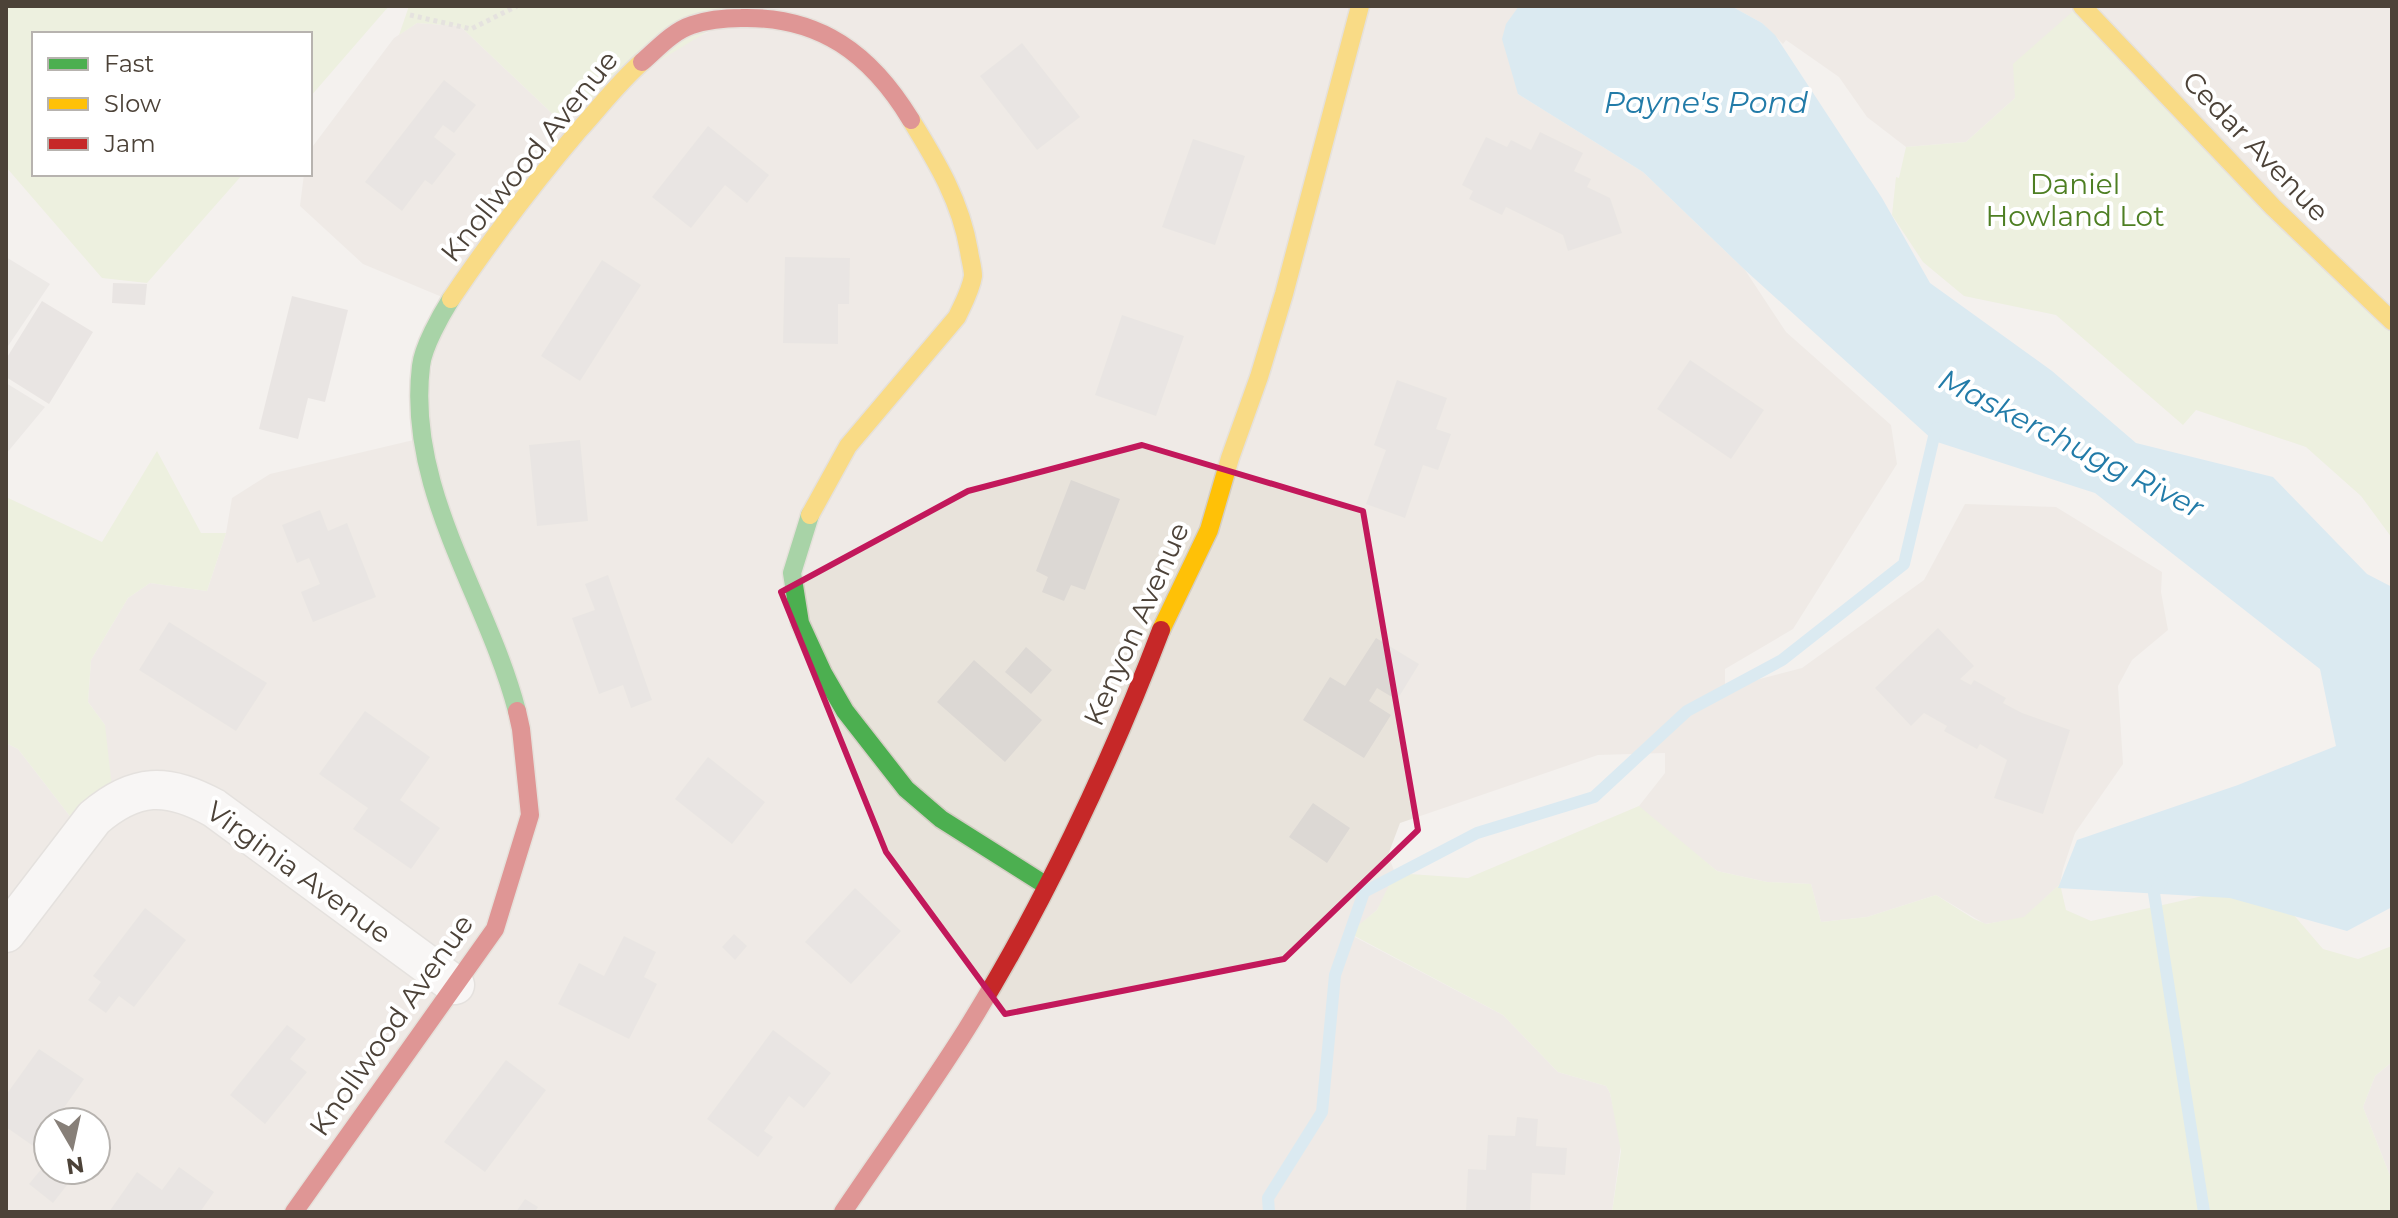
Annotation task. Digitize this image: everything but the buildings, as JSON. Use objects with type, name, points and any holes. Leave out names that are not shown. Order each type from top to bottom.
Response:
[{"type":"street","name":"Kenyon Avenue","points":[[843,1212],[966,1029],[1047,886],[1132,704],[1167,614],[1209,530],[1284,294],[1360,6]]},
{"type":"street","name":"Cedar Avenue","points":[[2082,6],[2273,207],[2392,321]]},
{"type":"street","name":"Knollwood Avenue","points":[[294,1212],[495,929],[530,815],[521,729],[510,686],[427,471],[420,430],[421,363],[443,311],[480,256],[590,115],[626,76],[669,38],[690,25],[727,18],[765,17],[804,24],[833,37],[858,56],[900,102],[946,178],[958,206],[966,231],[973,275],[968,294],[957,317],[938,342],[848,446],[824,486],[804,529],[792,573],[800,623],[823,673],[845,711],[906,789],[964,834],[1047,886]]},
{"type":"street","name":"Virginia Avenue","points":[[6,933],[94,818],[111,803],[132,794],[169,789],[189,794],[214,808],[455,985]]},
{"type":"path","points":[[410,15],[471,29],[517,6]]},
{"type":"highlighted area","points":[[1142,445],[1363,511],[1418,830],[1284,959],[1005,1014],[886,852],[781,592],[968,491]]},
{"type":"shaded area","points":[[772,6],[1522,6],[1518,94],[1643,172],[1745,270],[1786,332],[1891,425],[1897,464],[1793,629],[1725,669],[1725,688],[1802,668],[1924,580],[1965,504],[2056,507],[2162,572],[2161,592],[2168,630],[2132,660],[2118,686],[2123,764],[2075,833],[2060,884],[2024,918],[1985,924],[1936,895],[1867,917],[1821,922],[1811,884],[1767,882],[1717,871],[1639,806],[1665,773],[1665,753],[1598,755],[1400,823],[1388,855],[1395,873],[1394,879],[1377,910],[1349,934],[1503,1015],[1558,1072],[1606,1086],[1621,1144],[1612,1212],[6,1212],[6,743],[18,749],[76,824],[105,725],[88,702],[91,660],[128,598],[150,583],[207,591],[226,533],[232,498],[270,474],[422,438],[442,297],[363,264],[300,206],[304,176],[312,176],[312,147],[394,38],[417,23],[460,26],[560,121],[662,51]]},
{"type":"shaded area","points":[[1731,6],[2079,6],[2015,98],[1966,142],[1906,147],[1867,117],[1839,77],[1786,40],[1783,44],[1762,23]]},
{"type":"shaded area","points":[[2083,6],[2392,6],[2392,311]]},
{"type":"shaded area","points":[[6,257],[50,284],[6,349]]},
{"type":"shaded area","points":[[6,383],[45,407],[6,454]]},
{"type":"shaded area","points":[[2392,1062],[2392,1181],[2363,1107],[2375,1076]]},
{"type":"green space","points":[[6,6],[389,6],[312,95],[312,32],[32,32],[32,176],[241,176],[147,283],[102,278],[6,167]]},
{"type":"green space","points":[[409,6],[772,6],[723,22],[560,121],[460,26],[417,23],[399,35]]},
{"type":"green space","name":"Daniel Howland Lot","points":[[2079,6],[2392,311],[2392,538],[2361,496],[2306,447],[2196,410],[2183,425],[2056,315],[1964,296],[1923,262],[1892,215],[1896,177],[1899,178],[1906,147],[1966,142],[2015,98],[2013,64]]},
{"type":"green space","points":[[157,451],[201,533],[226,533],[207,591],[150,583],[128,598],[91,660],[88,702],[105,725],[114,806],[76,824],[18,749],[6,743],[6,497],[102,542]]},
{"type":"green space","points":[[1639,806],[1717,871],[1767,882],[1811,884],[1821,922],[1867,917],[1936,895],[1986,924],[2024,917],[2060,884],[2066,910],[2091,921],[2252,885],[2279,898],[2323,949],[2358,959],[2392,946],[2392,1062],[2375,1076],[2363,1107],[2392,1181],[2392,1212],[1612,1212],[1621,1151],[1606,1086],[1558,1072],[1503,1015],[1349,933],[1377,910],[1395,873],[1468,878]]},
{"type":"water","name":"Payne's Pond","points":[[1519,6],[1731,6],[1762,23],[1775,35],[1882,198],[1930,283],[2052,371],[2136,443],[2273,477],[2367,574],[2392,587],[2392,907],[2347,931],[2230,898],[2058,888],[2077,840],[2238,785],[2336,746],[2320,669],[2095,493],[1934,441],[1745,270],[1643,172],[1518,94],[1502,39],[1506,24]]},
{"type":"waterway","points":[[1269,1212],[1268,1198],[1322,1112],[1335,975],[1364,892],[1477,833],[1594,797],[1687,711],[1782,660],[1904,564],[1936,428]]},
{"type":"waterway","name":"Maskerchugg River","points":[[2162,881],[2154,893],[2204,1212]]},
{"type":"traffic: fast","points":[[451,299],[422,358],[420,412],[425,456],[452,542],[504,668],[517,711]]},
{"type":"traffic: fast","points":[[810,515],[792,573],[800,623],[845,711],[906,789],[941,819],[1047,886]]},
{"type":"traffic: slow","points":[[1161,630],[1209,530],[1230,458],[1259,377],[1360,6]]},
{"type":"traffic: slow","points":[[2082,6],[2273,207],[2392,321]]},
{"type":"traffic: slow","points":[[451,299],[545,171],[642,62]]},
{"type":"traffic: slow","points":[[810,515],[848,446],[957,317],[972,281],[973,270],[965,233],[954,199],[911,120]]},
{"type":"traffic: jam","points":[[642,62],[672,36],[698,23],[741,18],[795,24],[819,32],[860,58],[879,76],[911,120]]},
{"type":"traffic: jam","points":[[843,1212],[951,1053],[1021,935],[1097,783],[1161,630]]},
{"type":"traffic: jam","points":[[294,1212],[495,929],[530,815],[517,711]]}]
